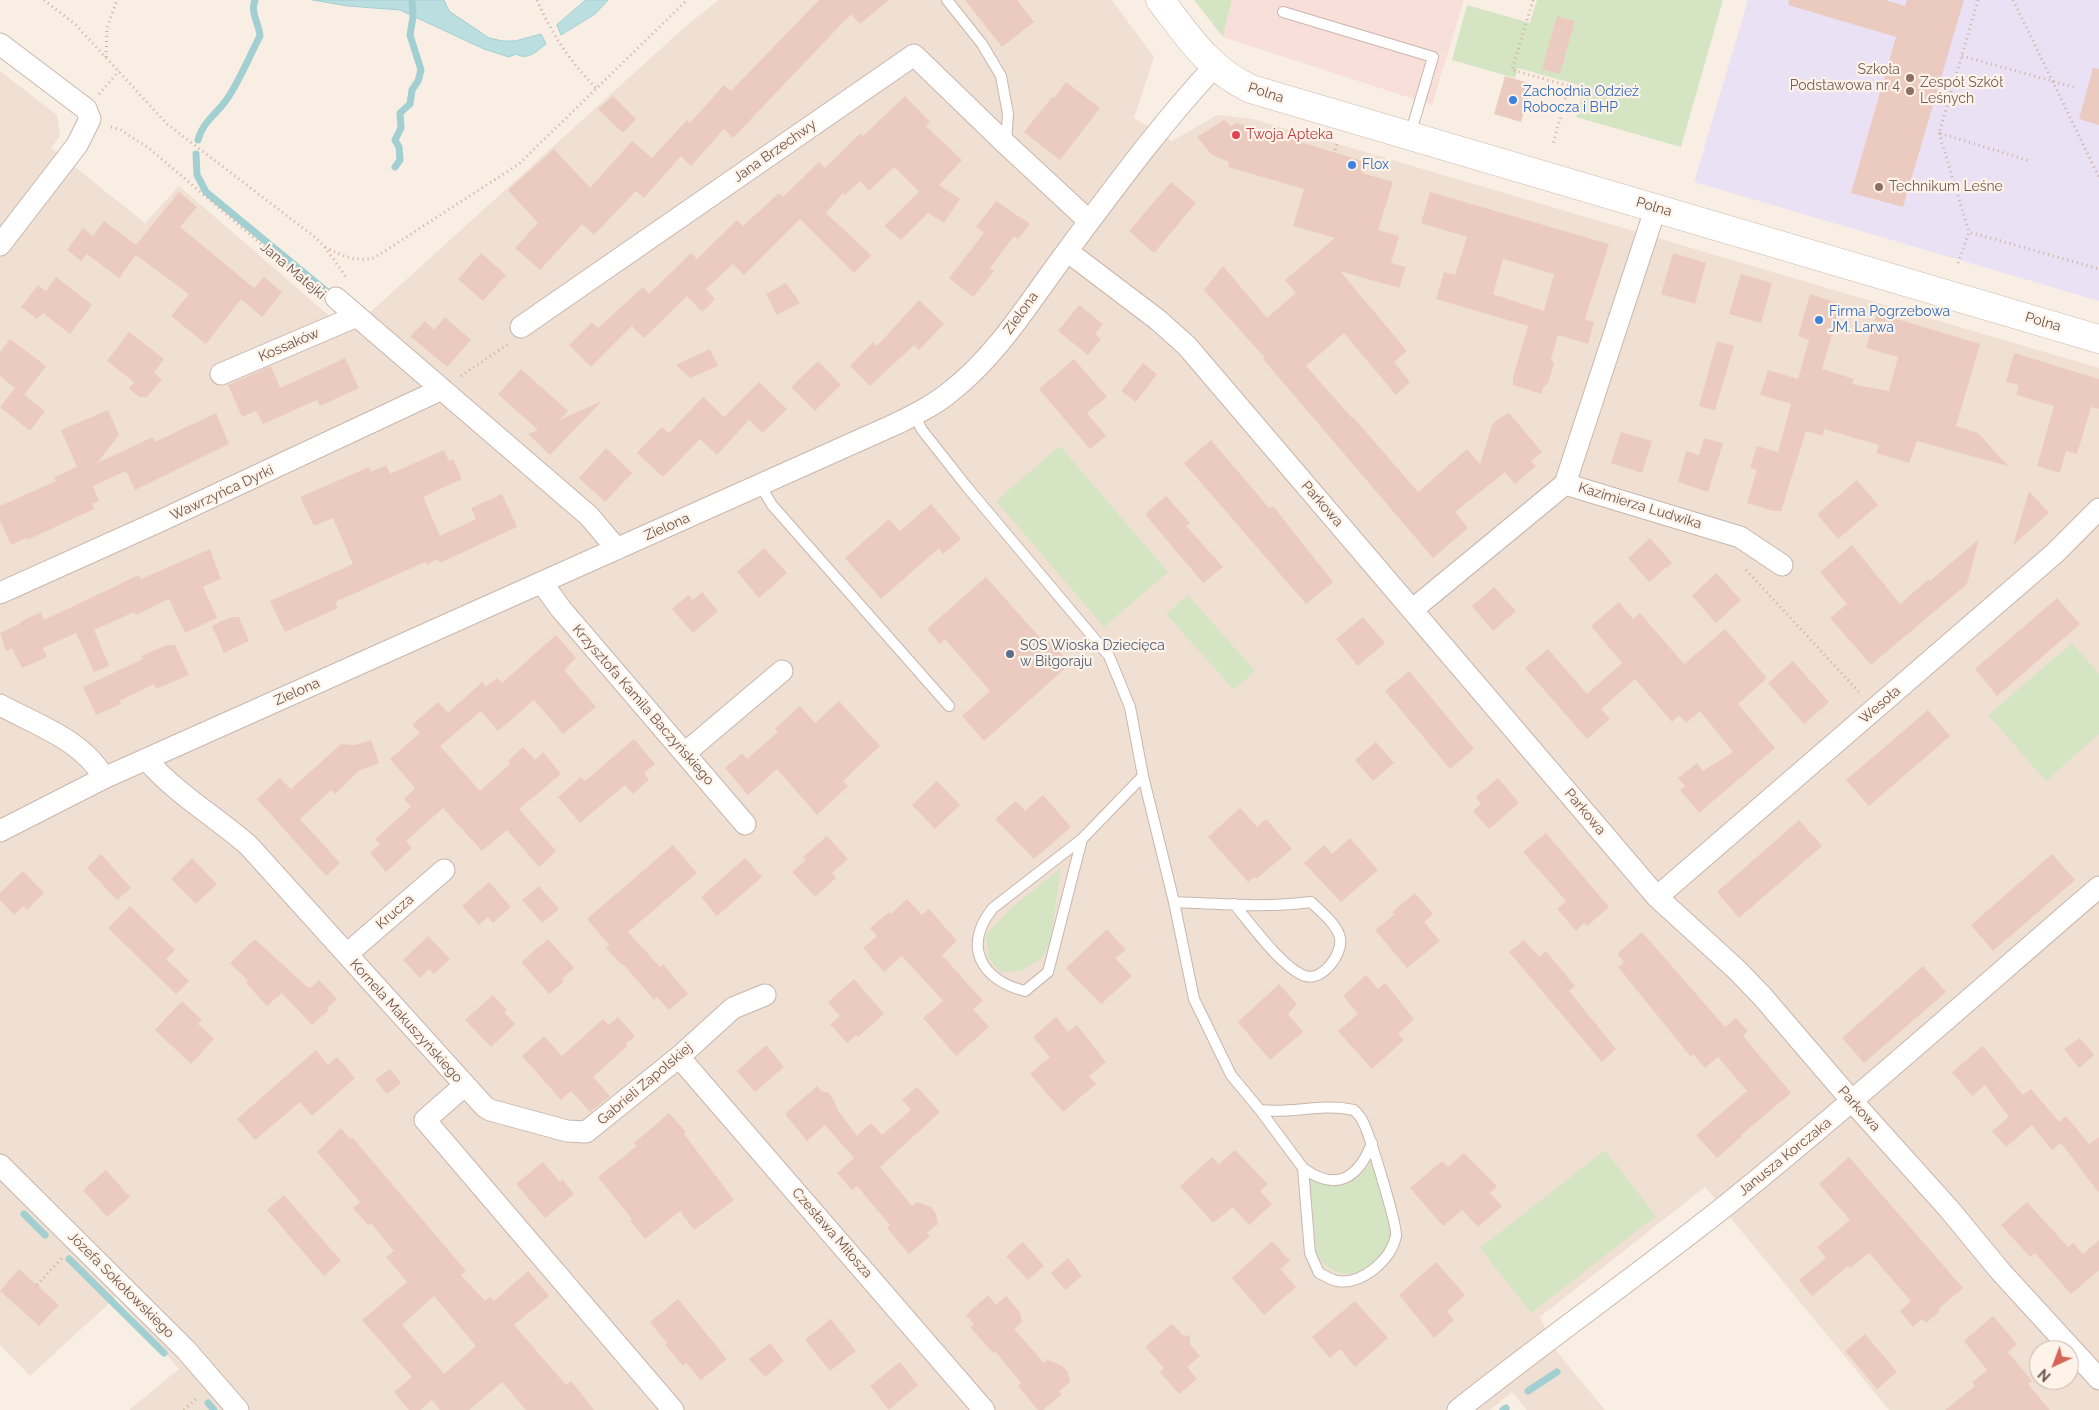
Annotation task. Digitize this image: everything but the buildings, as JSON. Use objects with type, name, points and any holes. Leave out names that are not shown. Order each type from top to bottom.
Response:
[{"type":"street","name":"Polna","points":[[1160,0],[1214,67],[1232,80],[1251,89],[2099,339]]},
{"type":"street","points":[[0,44],[88,114],[77,145],[0,245]]},
{"type":"street","name":"Jana Brzechwy","points":[[521,327],[914,55],[1089,221]]},
{"type":"street","name":"Zielona","points":[[0,831],[104,778],[914,415],[950,392],[987,358],[1162,126],[1214,67]]},
{"type":"street","points":[[1564,484],[1656,208]]},
{"type":"street","name":"Parkowa","points":[[1067,251],[1158,320],[1187,346],[1657,897],[1751,983],[1852,1102],[1944,1203],[2012,1285],[2099,1378]]},
{"type":"street","name":"Jana Matejki","points":[[336,298],[589,516],[617,549]]},
{"type":"street","name":"Kossaków","points":[[221,374],[357,316]]},
{"type":"street","name":"Wawrzyńca Dyrki","points":[[0,594],[401,410],[442,389]]},
{"type":"street","name":"Kazimierza Ludwika","points":[[1412,610],[1564,484],[1740,536],[1782,566]]},
{"type":"street","name":"Wesoła","points":[[1657,897],[2055,553],[2099,509]]},
{"type":"street","name":"Krzysztofa Kamila Baczyńskiego","points":[[542,583],[560,609],[745,824]]},
{"type":"street","points":[[685,753],[782,671]]},
{"type":"street","points":[[0,705],[76,745],[90,757],[104,778]]},
{"type":"street","name":"Kornela Makuszyńskiego","points":[[146,759],[163,779],[229,828],[249,846],[465,1085],[425,1120],[673,1410]]},
{"type":"street","name":"Krucza","points":[[347,954],[444,870]]},
{"type":"street","name":"Janusza Korczaka","points":[[1458,1410],[1709,1219],[1852,1102],[1985,984],[2099,887]]},
{"type":"street","name":"Gabrieli Zapolskiej","points":[[465,1085],[484,1107],[490,1110],[568,1131],[586,1132],[679,1057],[733,1008],[765,995]]},
{"type":"street","name":"Czesława Miłosza","points":[[679,1057],[984,1410]]},
{"type":"street","name":"Józefa Sokołowskiego","points":[[0,1165],[186,1350],[238,1410]]},
{"type":"lane","points":[[947,0],[982,44],[1001,76],[1008,114],[1006,144]]},
{"type":"lane","points":[[1283,12],[1433,57],[1410,136]]},
{"type":"lane","points":[[914,415],[926,435],[967,487],[1109,656],[1130,707],[1143,776],[1174,902],[1194,999],[1231,1075],[1260,1110],[1303,1168],[1315,1177],[1328,1182],[1343,1179],[1362,1164],[1372,1142]]},
{"type":"lane","points":[[760,485],[772,505],[949,706]]},
{"type":"lane","points":[[1082,839],[1048,972],[1025,991],[1009,987],[994,977],[981,961],[976,943],[983,921],[993,908],[1082,839],[1143,776]]},
{"type":"lane","points":[[1174,902],[1234,904],[1282,906],[1311,902],[1336,929],[1340,939],[1338,952],[1327,969],[1318,975],[1306,976],[1287,964],[1234,904]]},
{"type":"lane","points":[[1260,1110],[1282,1113],[1324,1106],[1354,1110],[1363,1121],[1372,1142],[1397,1234],[1387,1255],[1372,1271],[1354,1280],[1336,1281],[1319,1273],[1310,1253],[1303,1168]]},
{"type":"path","points":[[44,0],[65,16],[176,132],[305,229],[325,247],[350,284],[351,298],[357,316]]},
{"type":"path","points":[[106,57],[107,28],[117,0]]},
{"type":"path","points":[[537,0],[560,46],[596,88]]},
{"type":"path","points":[[325,247],[346,258],[364,260],[374,258],[519,164],[687,0]]},
{"type":"path","points":[[1533,0],[1512,70],[1569,86],[1553,144]]},
{"type":"path","points":[[1958,264],[1969,232],[1939,133],[1978,0]]},
{"type":"path","points":[[2013,0],[2099,177]]},
{"type":"path","points":[[1961,56],[2076,88]]},
{"type":"path","points":[[88,114],[119,71]]},
{"type":"path","name":"Jana Matejki","points":[[88,114],[121,130],[150,149],[331,303],[336,298]]},
{"type":"path","points":[[1939,133],[2030,162]]},
{"type":"path","points":[[1969,232],[2099,269]]},
{"type":"path","points":[[442,389],[508,345],[521,327]]},
{"type":"path","points":[[1740,563],[1875,709]]},
{"type":"path","points":[[37,1285],[78,1243]]},
{"type":"shaded area","points":[[719,0],[1112,0],[1154,57],[1134,118],[1172,141],[1217,115],[1253,119],[2099,368],[2099,1410],[1889,1410],[1705,1187],[1540,1317],[1553,1347],[1605,1410],[1527,1410],[1512,1392],[1490,1410],[129,1410],[179,1369],[116,1297],[30,1376],[0,1345],[0,71],[57,115],[60,136],[51,148],[145,223],[179,186],[347,331],[376,307],[687,25]]},
{"type":"shaded area","points":[[1232,0],[1464,0],[1432,105],[1223,37]]},
{"type":"shaded area","name":"Zespół Szkół Leśnych","points":[[1748,0],[2099,0],[2099,301],[1694,182]]},
{"type":"green space","points":[[1194,0],[1232,0],[1223,37]]},
{"type":"green space","points":[[1537,0],[1723,0],[1681,147],[1576,117],[1585,87],[1518,68],[1515,78],[1452,60],[1467,5],[1530,23]]},
{"type":"green space","points":[[1060,446],[1168,572],[1104,627],[996,501]]},
{"type":"green space","points":[[1188,595],[1255,671],[1234,690],[1166,614]]},
{"type":"green space","points":[[2072,643],[2099,674],[2099,734],[2046,781],[1988,715]]},
{"type":"green space","points":[[1061,868],[1050,942],[1042,958],[1021,971],[1000,972],[988,958],[986,935],[1011,908]]},
{"type":"green space","points":[[1605,1150],[1656,1216],[1531,1313],[1480,1248]]},
{"type":"green space","points":[[1372,1160],[1393,1228],[1389,1242],[1383,1254],[1374,1264],[1363,1271],[1351,1274],[1339,1273],[1328,1267],[1317,1255],[1309,1178],[1327,1184],[1345,1183],[1360,1175]]},
{"type":"water","points":[[313,0],[444,0],[449,11],[489,38],[515,41],[541,34],[546,44],[528,56],[516,54],[509,57],[484,49],[400,10],[348,6]]},
{"type":"water","points":[[586,0],[608,0],[595,14],[561,35],[557,25]]},
{"type":"waterway","points":[[198,140],[203,128],[232,92],[260,36],[254,14],[255,0]]},
{"type":"waterway","points":[[395,167],[400,160],[399,147],[395,140],[401,128],[400,113],[410,104],[412,90],[418,81],[421,70],[410,35],[413,17],[412,0]]},
{"type":"waterway","points":[[196,154],[197,175],[206,192],[331,295]]},
{"type":"waterway","points":[[24,1214],[45,1235]]},
{"type":"waterway","points":[[69,1259],[164,1353]]},
{"type":"waterway","points":[[1528,1391],[1557,1372]]},
{"type":"waterway","points":[[208,1403],[214,1410]]},
{"type":"place","name":"Szkoła Podstawowa nr 4","points":[[1910,78]]},
{"type":"place","name":"Zespół Szkół Leśnych","points":[[1910,91]]},
{"type":"place","name":"Zachodnia Odzież Robocza i BHP","points":[[1513,100]]},
{"type":"place","name":"Twoja Apteka","points":[[1236,135]]},
{"type":"place","name":"Flox","points":[[1352,165]]},
{"type":"place","name":"Technikum Leśne","points":[[1879,187]]},
{"type":"place","name":"Firma Pogrzebowa JM. Larwa","points":[[1819,320]]},
{"type":"place","name":"SOS Wioska Dziecięca w Biłgoraju","points":[[1010,654]]}]
